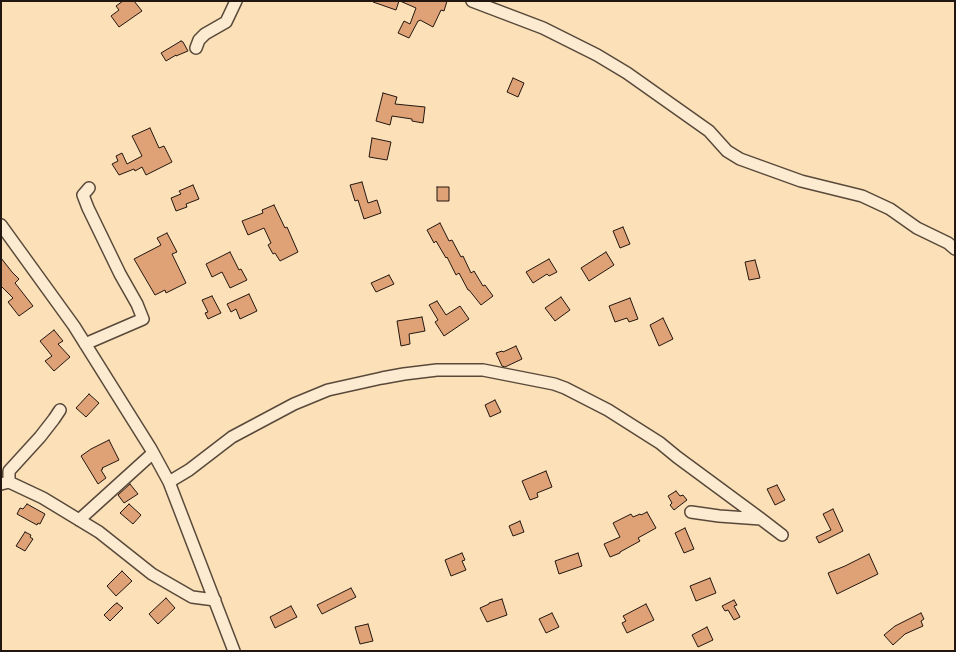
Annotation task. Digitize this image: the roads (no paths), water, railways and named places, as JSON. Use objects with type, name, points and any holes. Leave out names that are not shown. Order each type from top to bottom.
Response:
[{"type":"street","points":[[196,48],[199,40],[205,34],[226,22],[236,1]]},
{"type":"street","points":[[472,1],[550,31],[605,59],[709,131],[727,151],[740,159],[801,181],[862,196],[890,209],[917,228],[955,248]]},
{"type":"street","points":[[85,344],[143,319],[82,196],[89,188]]},
{"type":"street","points":[[1,225],[74,326],[169,482],[234,651]]},
{"type":"street","points":[[169,482],[232,437],[294,404],[328,390],[404,374],[437,370],[483,370],[554,384],[608,410],[652,437],[782,535]]},
{"type":"street","points":[[60,410],[40,437],[5,475],[99,532],[152,574],[192,597],[215,600]]},
{"type":"street","points":[[79,520],[153,453]]},
{"type":"street","points":[[691,512],[761,519]]}]
